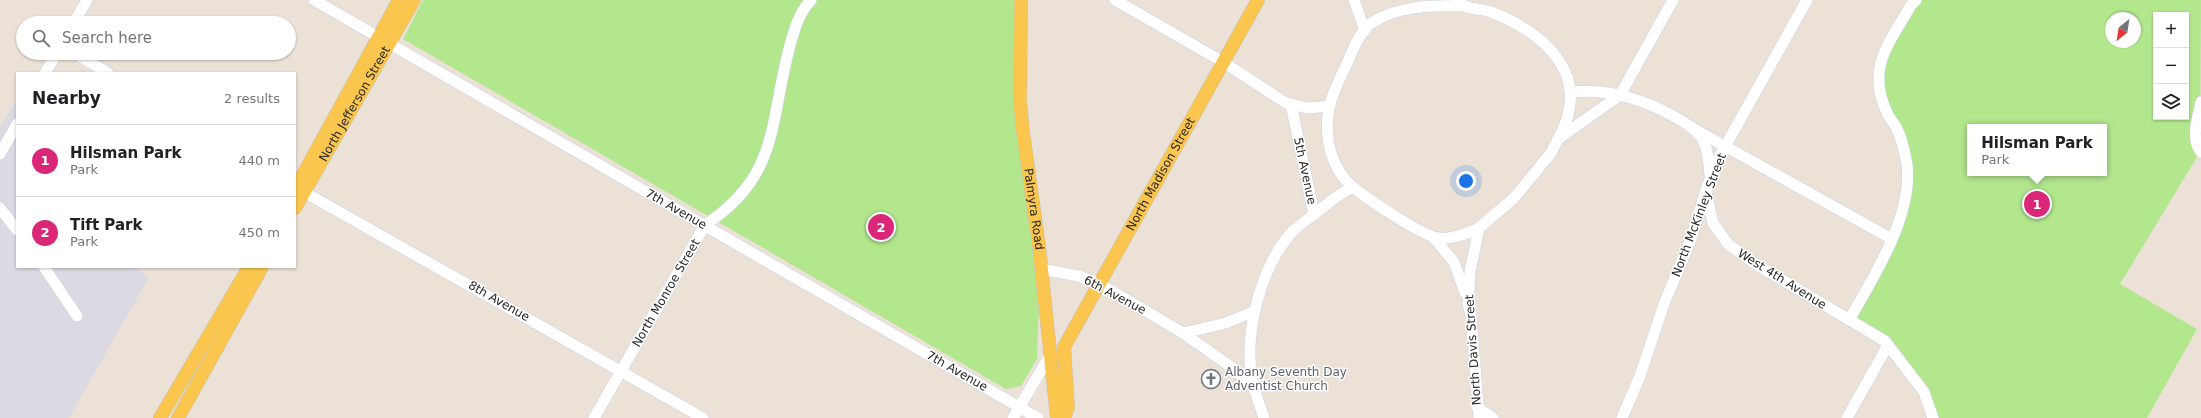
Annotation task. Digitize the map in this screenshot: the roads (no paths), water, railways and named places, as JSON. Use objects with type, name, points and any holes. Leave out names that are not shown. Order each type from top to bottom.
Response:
[{"type":"main road","name":"North Jefferson Street","points":[[296,201],[298,188],[399,0]]},
{"type":"main road","name":"North Jefferson Street","points":[[298,188],[390,45],[414,0]]},
{"type":"main road","name":"Palmyra Road","points":[[1021,0],[1020,102],[1041,268],[1049,357],[1057,418]]},
{"type":"main road","name":"North Madison Street","points":[[1064,418],[1068,407],[1064,348],[1258,0]]},
{"type":"main road","points":[[160,418],[248,268]]},
{"type":"main road","points":[[178,418],[261,268]]},
{"type":"street","points":[[78,16],[87,0]]},
{"type":"street","name":"7th Avenue","points":[[314,0],[1038,418]]},
{"type":"street","name":"North Monroe Street","points":[[594,418],[705,226],[726,212],[759,172],[769,144],[787,59],[798,19],[811,0]]},
{"type":"street","points":[[1115,0],[1223,62],[1270,95],[1291,104],[1308,108],[1330,106]]},
{"type":"street","points":[[1354,0],[1365,31]]},
{"type":"street","points":[[1558,138],[1620,95],[1673,0]]},
{"type":"street","name":"North McKinley Street","points":[[1622,418],[1640,376],[1664,304],[1691,239],[1710,178],[1726,145],[1806,0]]},
{"type":"street","points":[[1849,320],[1880,266],[1892,239],[1904,201],[1907,166],[1896,127],[1885,109],[1880,91],[1878,72],[1881,58],[1910,2]]},
{"type":"street","points":[[1459,3],[1496,15],[1525,29],[1541,40],[1560,62],[1566,72],[1571,92],[1569,115],[1551,153],[1514,198],[1479,228],[1460,235],[1439,239],[1408,224],[1346,181],[1335,166],[1328,130],[1330,106],[1350,57],[1368,26],[1381,17],[1400,11],[1459,3]]},
{"type":"street","points":[[47,72],[53,60]]},
{"type":"street","points":[[86,60],[106,72]]},
{"type":"street","points":[[1571,92],[1590,90],[1620,95],[1654,105],[1694,129],[1726,145],[1892,239]]},
{"type":"street","points":[[2201,102],[2195,134],[2197,147],[2201,152]]},
{"type":"street","name":"5th Avenue","points":[[1291,104],[1314,214],[1338,194],[1353,187]]},
{"type":"street","points":[[0,154],[16,126]]},
{"type":"street","points":[[1694,129],[1705,144],[1710,178]]},
{"type":"street","name":"8th Avenue","points":[[298,188],[460,278],[703,418]]},
{"type":"street","name":"West 4th Avenue","points":[[1706,190],[1713,223],[1719,234],[1736,251],[1888,345]]},
{"type":"street","points":[[0,208],[16,229]]},
{"type":"street","points":[[1264,418],[1254,388],[1251,367],[1255,311],[1265,277],[1275,256],[1293,231],[1314,214]]},
{"type":"street","name":"North Davis Street","points":[[1479,228],[1470,272],[1468,303],[1471,316],[1479,418]]},
{"type":"street","points":[[1433,237],[1454,262],[1462,280],[1468,303]]},
{"type":"street","points":[[45,268],[77,316]]},
{"type":"street","name":"6th Avenue","points":[[1041,268],[1079,276],[1100,284],[1183,333],[1237,371],[1254,388]]},
{"type":"street","points":[[1183,333],[1226,323],[1255,311]]},
{"type":"street","points":[[1847,418],[1888,345],[1924,392],[1933,418]]},
{"type":"street","points":[[1013,418],[1049,357]]},
{"type":"street","points":[[1477,407],[1493,418]]},
{"type":"place","name":"Hilsman Park","points":[[2037,204]]},
{"type":"place","name":"Tift Park","points":[[881,227]]},
{"type":"place","name":"Albany Seventh Day Adventist Church","points":[[1211,379]]}]
